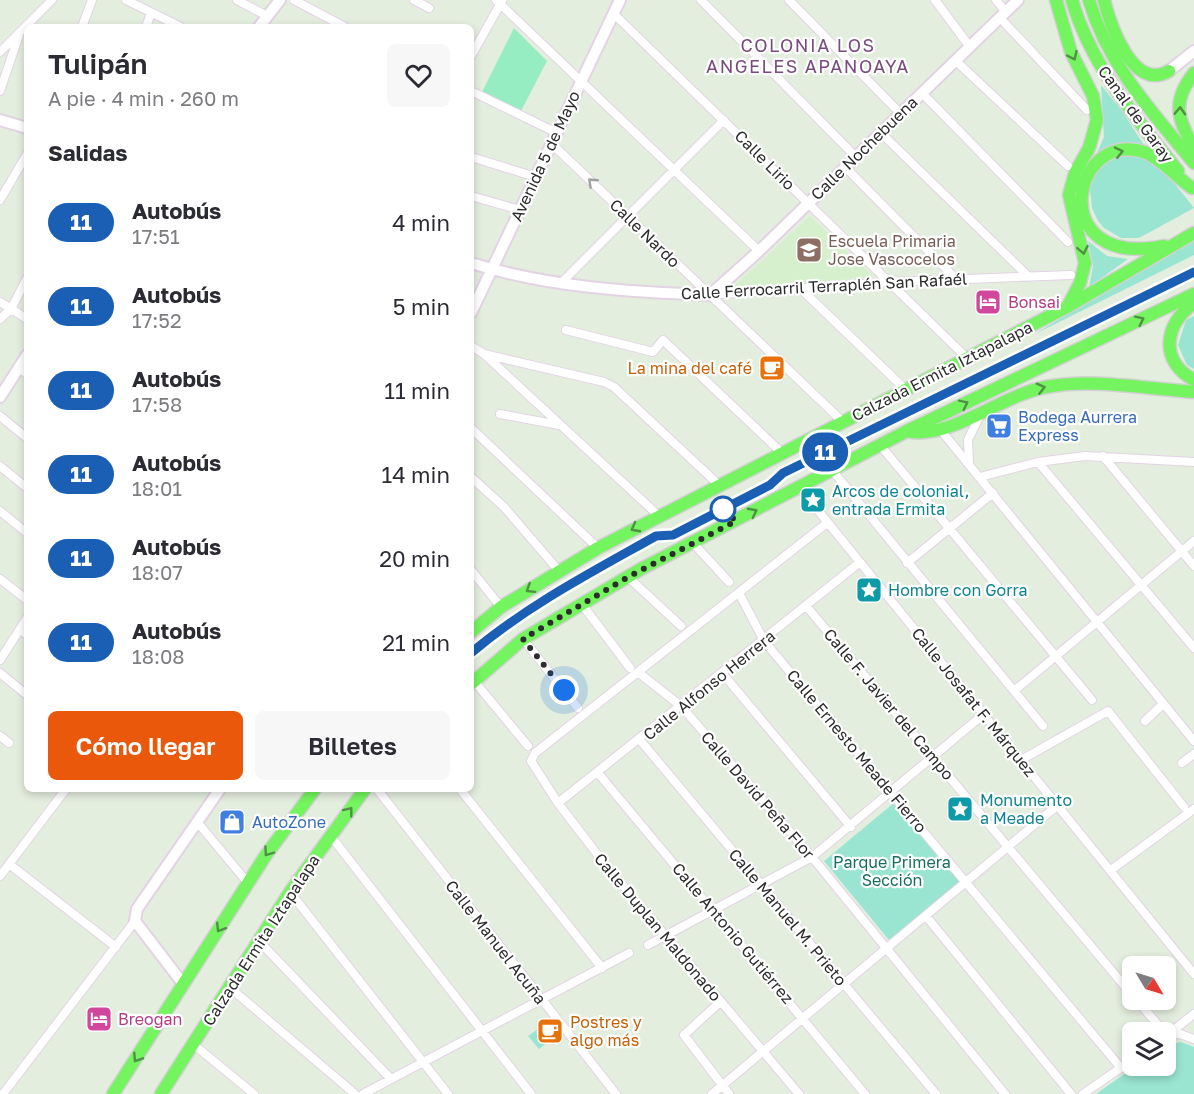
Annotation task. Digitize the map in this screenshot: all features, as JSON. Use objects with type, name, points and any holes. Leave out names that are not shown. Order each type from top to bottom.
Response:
[{"type":"main road","points":[[1056,0],[1071,52],[1093,96],[1097,120],[1069,195],[1085,263],[1080,283],[1067,307]]},
{"type":"main road","name":"Canal de Garay","points":[[1072,0],[1094,56],[1128,107],[1193,189]]},
{"type":"main road","name":"Canal de Garay","points":[[1089,0],[1106,47],[1138,95],[1194,163]]},
{"type":"main road","points":[[1104,0],[1118,41],[1132,62],[1150,75],[1162,75],[1169,71]]},
{"type":"main road","points":[[1194,73],[1182,95],[1179,115],[1181,127],[1194,148]]},
{"type":"main road","points":[[1173,244],[1133,249],[1106,243],[1085,219],[1081,206],[1087,174],[1108,155],[1130,150],[1154,158],[1193,189]]},
{"type":"main road","name":"Calzada Ermita Iztapalapa","points":[[474,630],[501,607],[598,548],[718,484],[1067,307],[1194,233]]},
{"type":"main road","points":[[936,424],[1194,294]]},
{"type":"main road","points":[[1194,303],[1179,316],[1168,337],[1170,354],[1178,367],[1194,380]]},
{"type":"main road","points":[[474,681],[523,639],[582,603],[907,431],[983,410],[1014,396],[1045,387],[1068,384],[1194,392]]},
{"type":"main road","points":[[113,1094],[248,883],[313,792]]},
{"type":"main road","name":"Calzada Ermita Iztapalapa","points":[[161,1094],[290,892],[363,792]]},
{"type":"street","points":[[29,24],[52,0]]},
{"type":"street","points":[[83,24],[92,0]]},
{"type":"street","points":[[126,0],[174,24]]},
{"type":"street","points":[[237,0],[267,16]]},
{"type":"street","points":[[261,24],[280,0]]},
{"type":"street","points":[[294,0],[339,24]]},
{"type":"street","points":[[414,0],[429,8]]},
{"type":"street","name":"Avenida 5 de Mayo","points":[[474,306],[620,0]]},
{"type":"street","points":[[701,0],[855,156]]},
{"type":"street","points":[[789,0],[900,113]]},
{"type":"street","points":[[934,0],[970,47]]},
{"type":"street","points":[[996,0],[1003,15],[1088,110]]},
{"type":"street","name":"Calle Nochebuena","points":[[710,295],[759,251],[844,166],[1018,0]]},
{"type":"street","points":[[474,50],[500,1],[580,82],[759,251]]},
{"type":"street","points":[[147,24],[151,13]]},
{"type":"street","name":"Calle Lirio","points":[[613,13],[967,358]]},
{"type":"street","points":[[0,52],[24,29]]},
{"type":"street","points":[[0,91],[20,33]]},
{"type":"street","points":[[1169,71],[1194,51]]},
{"type":"street","points":[[956,60],[1068,166]]},
{"type":"street","points":[[474,93],[557,133]]},
{"type":"street","points":[[921,93],[1068,242]]},
{"type":"street","points":[[0,120],[24,127]]},
{"type":"street","points":[[561,283],[724,120]]},
{"type":"street","points":[[880,132],[1029,277]]},
{"type":"street","name":"Calle Nardo","points":[[552,144],[843,422]]},
{"type":"street","points":[[474,158],[536,177]]},
{"type":"street","points":[[0,200],[24,159]]},
{"type":"street","points":[[844,166],[957,280]]},
{"type":"street","points":[[474,197],[520,210]]},
{"type":"street","name":"Calle Ferrocarril Terraplén San Rafaél","points":[[474,264],[525,279],[605,289],[710,295],[888,282],[1071,275]]},
{"type":"street","points":[[0,319],[11,309],[24,284]]},
{"type":"street","points":[[802,290],[906,390]]},
{"type":"street","points":[[0,302],[24,317]]},
{"type":"street","points":[[566,330],[653,352],[663,340],[781,452]]},
{"type":"street","points":[[474,348],[484,354],[658,516]]},
{"type":"street","points":[[484,354],[604,382],[614,387],[718,484]]},
{"type":"street","points":[[0,397],[23,371]]},
{"type":"street","points":[[969,465],[968,440],[983,410]]},
{"type":"street","points":[[500,414],[561,425]]},
{"type":"street","points":[[0,416],[24,436]]},
{"type":"street","points":[[936,424],[1194,741]]},
{"type":"street","points":[[474,431],[598,548]]},
{"type":"street","points":[[880,445],[1092,700]]},
{"type":"street","points":[[980,477],[1038,462],[1103,456],[1194,462]]},
{"type":"street","points":[[1103,456],[1194,566]]},
{"type":"street","points":[[1038,462],[1194,648]]},
{"type":"street","points":[[0,466],[24,486]]},
{"type":"street","points":[[832,470],[1043,726]]},
{"type":"street","points":[[474,480],[504,507],[559,571]]},
{"type":"street","name":"Calle Josafat F. Márquez","points":[[799,487],[1194,974]]},
{"type":"street","points":[[907,563],[993,493]]},
{"type":"street","points":[[0,512],[24,531]]},
{"type":"street","points":[[639,673],[827,523]]},
{"type":"street","points":[[1014,692],[1194,541]]},
{"type":"street","points":[[693,543],[729,582]]},
{"type":"street","name":"Calle Alfonso Herrera","points":[[558,803],[723,674],[859,563]]},
{"type":"street","points":[[474,574],[501,607]]},
{"type":"street","points":[[628,577],[681,626]]},
{"type":"street","points":[[0,579],[24,598]]},
{"type":"street","name":"Calle Ernesto Meade Fierro","points":[[739,594],[764,641],[1121,1068]]},
{"type":"street","points":[[582,603],[630,668]]},
{"type":"street","name":"Calle F. Javier del Campo","points":[[807,607],[1122,983]]},
{"type":"street","points":[[0,660],[24,623]]},
{"type":"street","points":[[20,629],[24,632]]},
{"type":"street","points":[[523,639],[578,708]]},
{"type":"street","points":[[0,673],[24,693]]},
{"type":"street","name":"Calle David Peña Flor","points":[[639,673],[681,706],[812,857],[885,950],[1005,1094]]},
{"type":"street","name":"Calle Duplan Maldonado","points":[[639,673],[535,753],[532,756],[533,765],[558,803],[720,1002],[799,1094]]},
{"type":"street","points":[[723,674],[851,827]]},
{"type":"street","points":[[474,685],[528,746]]},
{"type":"street","points":[[1145,721],[1163,704]]},
{"type":"street","points":[[1021,760],[1108,711],[1184,807]]},
{"type":"street","points":[[648,945],[812,857],[851,827],[984,714]]},
{"type":"street","points":[[0,736],[9,743]]},
{"type":"street","name":"Calle Manuel M. Prieto","points":[[640,740],[936,1094]]},
{"type":"street","points":[[1182,763],[1194,754]]},
{"type":"street","name":"Calle Antonio Gutiérrez","points":[[598,773],[714,909],[866,1094]]},
{"type":"street","points":[[0,876],[64,792]]},
{"type":"street","points":[[3,1094],[135,921],[137,909],[217,792]]},
{"type":"street","name":"Calle Manuel Acuña","points":[[379,792],[616,1094]]},
{"type":"street","points":[[462,792],[602,968]]},
{"type":"street","points":[[712,1094],[1058,805]]},
{"type":"street","points":[[1111,870],[1194,809]]},
{"type":"street","points":[[198,823],[248,883]]},
{"type":"street","points":[[330,835],[531,1094]]},
{"type":"street","points":[[9,864],[116,947]]},
{"type":"street","points":[[290,892],[448,1094]]},
{"type":"street","points":[[926,916],[1071,1094]]},
{"type":"street","points":[[135,921],[184,986]]},
{"type":"street","points":[[258,940],[391,1079]]},
{"type":"street","points":[[363,1094],[629,952]]},
{"type":"street","points":[[228,986],[356,1094]]},
{"type":"street","points":[[720,1002],[684,1033],[684,1038],[729,1094]]},
{"type":"street","points":[[1145,1010],[1155,1022]]},
{"type":"street","points":[[1176,1026],[1194,1014]]},
{"type":"street","points":[[1176,1035],[1194,1039]]},
{"type":"street","points":[[193,1044],[254,1094]]},
{"type":"street","points":[[1083,1094],[1121,1068]]},
{"type":"shaded area","name":"Escuela Primaria Jose Vascocelos","points":[[810,216],[874,277],[731,289]]},
{"type":"green space","points":[[514,28],[547,61],[521,111],[482,92]]},
{"type":"green space","points":[[1101,85],[1122,111],[1153,159],[1194,208],[1139,238],[1121,238],[1104,228],[1092,208],[1090,189],[1094,160],[1104,137]]},
{"type":"green space","points":[[1194,239],[1194,255],[1033,335]]},
{"type":"green space","points":[[1088,241],[1107,256],[1128,259],[1089,287],[1093,266]]},
{"type":"green space","points":[[1194,316],[1194,369],[1187,365],[1178,345],[1186,320]]},
{"type":"green space","name":"Parque Primera Sección","points":[[895,802],[960,881],[889,940],[824,861]]},
{"type":"green space","points":[[552,1019],[561,1032],[539,1049],[528,1036]]},
{"type":"green space","points":[[1181,1042],[1194,1047],[1194,1094],[1096,1094],[1122,1076],[1176,1076],[1176,1043]]},
{"type":"bus line","name":"11","points":[[474,651],[516,617],[549,596],[656,536],[673,535],[770,485],[783,473],[1194,272]]},
{"type":"place","name":"Escuela Primaria Jose Vascocelos","points":[[809,250]]},
{"type":"place","name":"Bonsai","points":[[988,302]]},
{"type":"place","name":"La mina del café","points":[[772,368]]},
{"type":"place","name":"Bodega Aurrera Express","points":[[999,426]]},
{"type":"place","name":"Arcos de colonial, entrada Ermita","points":[[813,500]]},
{"type":"place","name":"Hombre con Gorra","points":[[869,590]]},
{"type":"place","name":"Monumento a Meade","points":[[960,809]]},
{"type":"place","name":"AutoZone","points":[[232,822]]},
{"type":"place","name":"Breogan","points":[[99,1019]]},
{"type":"place","name":"Postres y algo más","points":[[550,1031]]},
{"type":"district","name":"COLONIA LOS ANGELES APANOAYA","points":[[808,55]]},
{"type":"route","points":[[564,690],[523,639],[628,577],[736,521],[723,509]]}]
